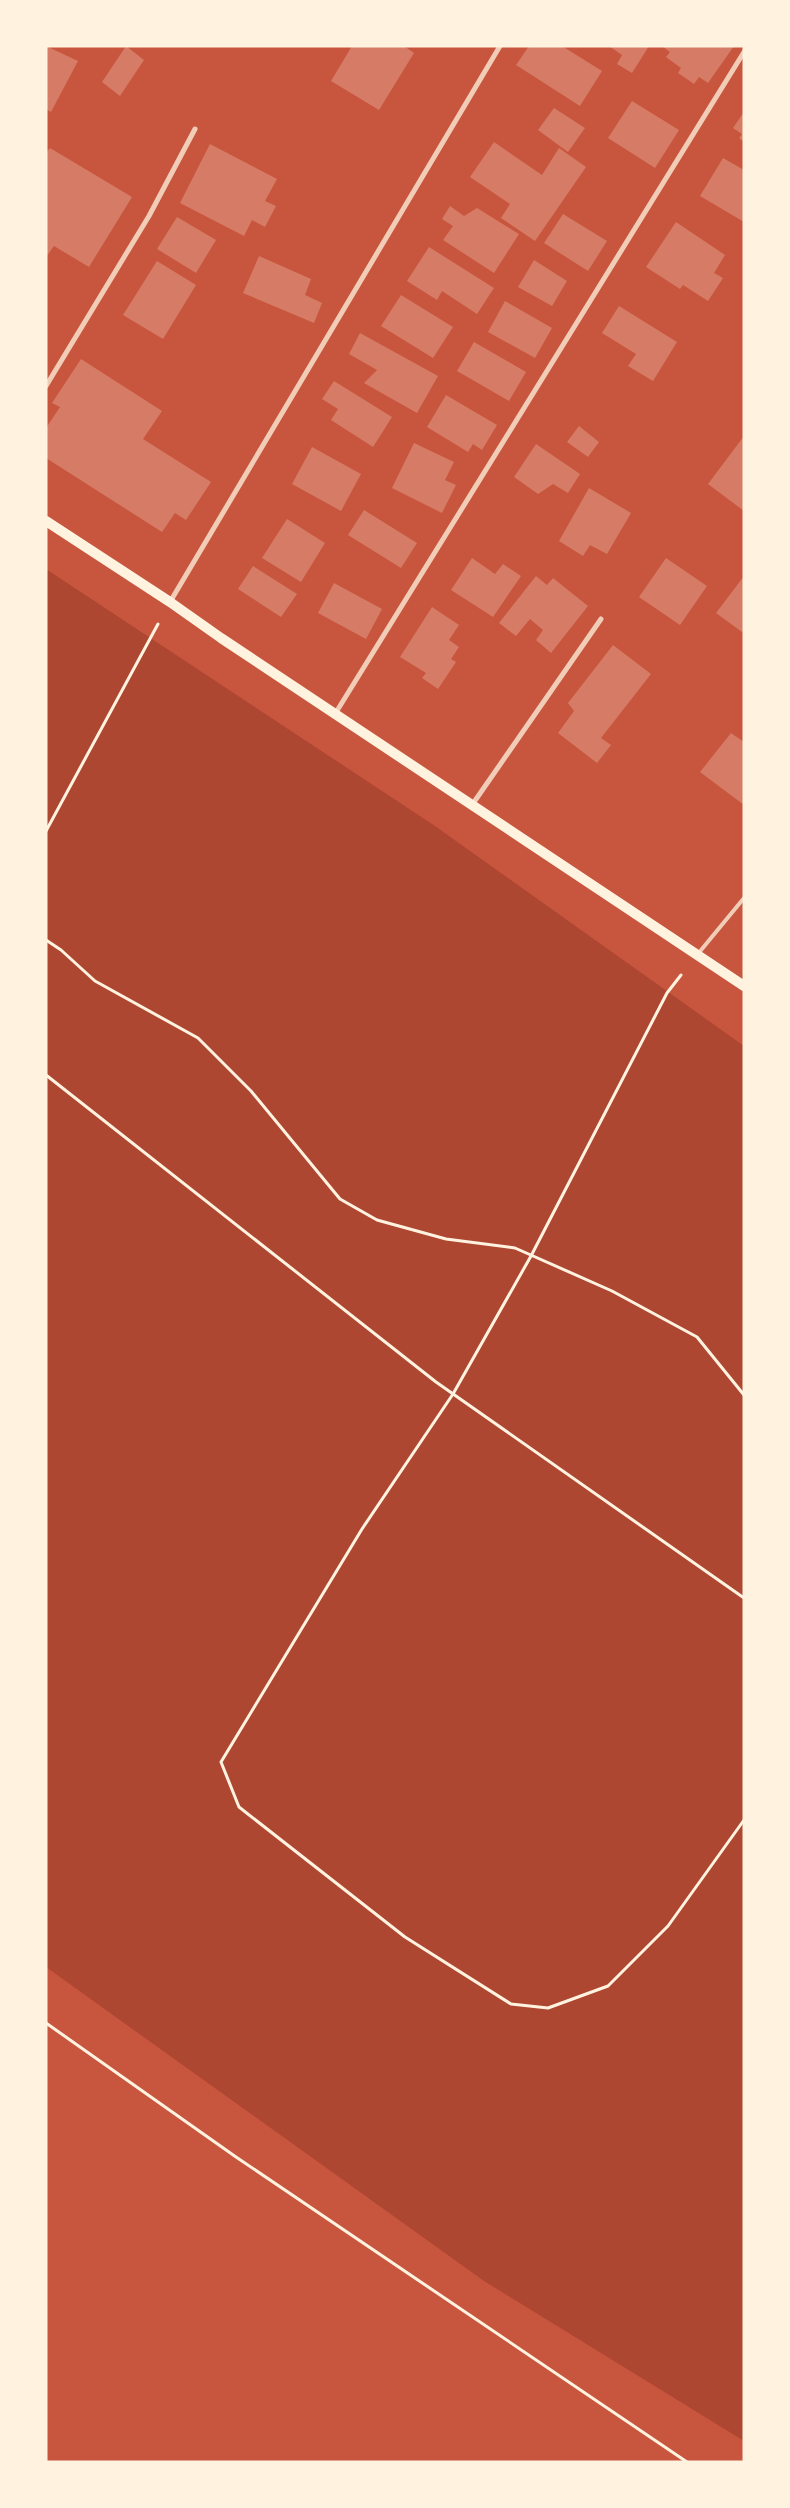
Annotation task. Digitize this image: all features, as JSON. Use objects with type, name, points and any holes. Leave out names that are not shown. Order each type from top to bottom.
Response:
[{"type":"main road","points":[[46,522],[170,602],[744,986]]},
{"type":"street","points":[[170,602],[500,46]]},
{"type":"street","points":[[335,714],[744,52]]},
{"type":"street","points":[[46,386],[150,216],[195,129]]},
{"type":"street","points":[[472,805],[601,619]]},
{"type":"lane","points":[[697,954],[744,898]]},
{"type":"path","points":[[46,831],[170,602]]},
{"type":"path","points":[[46,940],[61,950],[96,981],[198,1038],[251,1091],[340,1199],[377,1220],[446,1240],[515,1248],[612,1291],[697,1337],[744,1395]]},
{"type":"path","points":[[697,954],[667,993],[531,1256],[453,1394],[362,1529],[220,1762],[239,1808],[405,1937],[512,2004],[548,2008],[608,1986],[668,1926],[744,1820]]},
{"type":"path","points":[[46,1075],[453,1394],[744,1598]]},
{"type":"path","points":[[46,2023],[236,2157],[687,2462]]},
{"type":"shaded area","points":[[46,569],[435,826],[744,1046],[744,2441],[484,2281],[46,1967]]},
{"type":"building","points":[[46,46],[78,61],[51,112],[46,109]]},
{"type":"building","points":[[126,46],[144,60],[120,96],[102,82]]},
{"type":"building","points":[[352,46],[404,46],[414,53],[379,110],[331,81]]},
{"type":"building","points":[[529,46],[562,46],[602,71],[580,106],[516,65]]},
{"type":"building","points":[[609,46],[649,46],[632,73],[617,64],[622,55]]},
{"type":"building","points":[[662,46],[734,46],[708,83],[699,77],[694,84],[678,73],[681,68],[666,57],[670,52]]},
{"type":"building","points":[[632,101],[679,130],[655,168],[608,138]]},
{"type":"building","points":[[554,108],[585,128],[568,152],[538,130]]},
{"type":"building","points":[[744,112],[744,142],[739,138],[742,134],[733,128]]},
{"type":"building","points":[[494,142],[542,175],[559,148],[586,167],[535,241],[501,218],[510,204],[470,177]]},
{"type":"building","points":[[210,144],[277,179],[265,201],[276,206],[265,227],[252,220],[244,236],[180,203]]},
{"type":"building","points":[[50,148],[132,197],[89,267],[54,246],[46,257],[46,153]]},
{"type":"building","points":[[723,158],[744,170],[744,222],[700,196]]},
{"type":"building","points":[[450,206],[464,216],[477,208],[519,234],[494,273],[443,240],[453,226],[442,219]]},
{"type":"building","points":[[563,214],[607,241],[588,271],[544,243]]},
{"type":"building","points":[[177,217],[216,240],[196,273],[157,249]]},
{"type":"building","points":[[676,222],[725,255],[714,273],[723,278],[708,301],[683,285],[680,289],[646,267]]},
{"type":"building","points":[[429,247],[494,288],[477,314],[442,291],[437,300],[407,281]]},
{"type":"building","points":[[259,256],[311,279],[305,295],[322,303],[314,323],[243,293]]},
{"type":"building","points":[[534,260],[567,281],[552,306],[518,287]]},
{"type":"building","points":[[157,261],[196,285],[163,339],[123,315]]},
{"type":"building","points":[[401,295],[453,327],[433,358],[381,326]]},
{"type":"building","points":[[505,301],[552,328],[535,358],[488,332]]},
{"type":"building","points":[[619,306],[677,342],[653,381],[628,366],[636,354],[602,333]]},
{"type":"building","points":[[360,333],[438,376],[417,413],[364,383],[377,370],[349,354]]},
{"type":"building","points":[[474,342],[526,372],[509,401],[457,371]]},
{"type":"building","points":[[81,359],[162,411],[143,439],[211,482],[186,520],[175,513],[162,532],[46,458],[46,428],[60,407],[52,403]]},
{"type":"building","points":[[334,381],[392,417],[373,447],[331,420],[338,409],[322,399]]},
{"type":"building","points":[[446,395],[497,425],[482,450],[473,444],[468,452],[427,427]]},
{"type":"building","points":[[579,426],[599,442],[588,457],[567,442]]},
{"type":"building","points":[[744,436],[744,511],[708,484]]},
{"type":"building","points":[[414,443],[454,462],[445,480],[456,485],[442,513],[392,488]]},
{"type":"building","points":[[536,444],[580,474],[568,493],[553,484],[538,494],[514,477]]},
{"type":"building","points":[[312,447],[361,474],[341,511],[292,484]]},
{"type":"building","points":[[589,488],[631,513],[607,554],[590,545],[583,556],[559,541]]},
{"type":"building","points":[[364,510],[417,543],[401,568],[348,535]]},
{"type":"building","points":[[287,519],[325,543],[301,582],[262,558]]},
{"type":"building","points":[[472,558],[495,574],[503,564],[521,576],[493,617],[451,590]]},
{"type":"building","points":[[666,558],[707,586],[680,625],[639,597]]},
{"type":"building","points":[[253,566],[297,594],[281,617],[238,589]]},
{"type":"building","points":[[536,576],[547,585],[553,578],[588,606],[551,653],[536,640],[543,630],[530,619],[516,636],[499,623]]},
{"type":"building","points":[[744,576],[744,630],[742,632],[716,613]]},
{"type":"building","points":[[334,583],[382,609],[366,639],[318,613]]},
{"type":"building","points":[[432,607],[459,625],[449,640],[459,647],[451,659],[456,662],[438,689],[422,678],[426,673],[400,657]]},
{"type":"building","points":[[613,645],[651,674],[601,738],[611,745],[597,763],[558,733],[574,711],[568,703]]},
{"type":"building","points":[[731,733],[744,742],[744,805],[700,772]]}]
